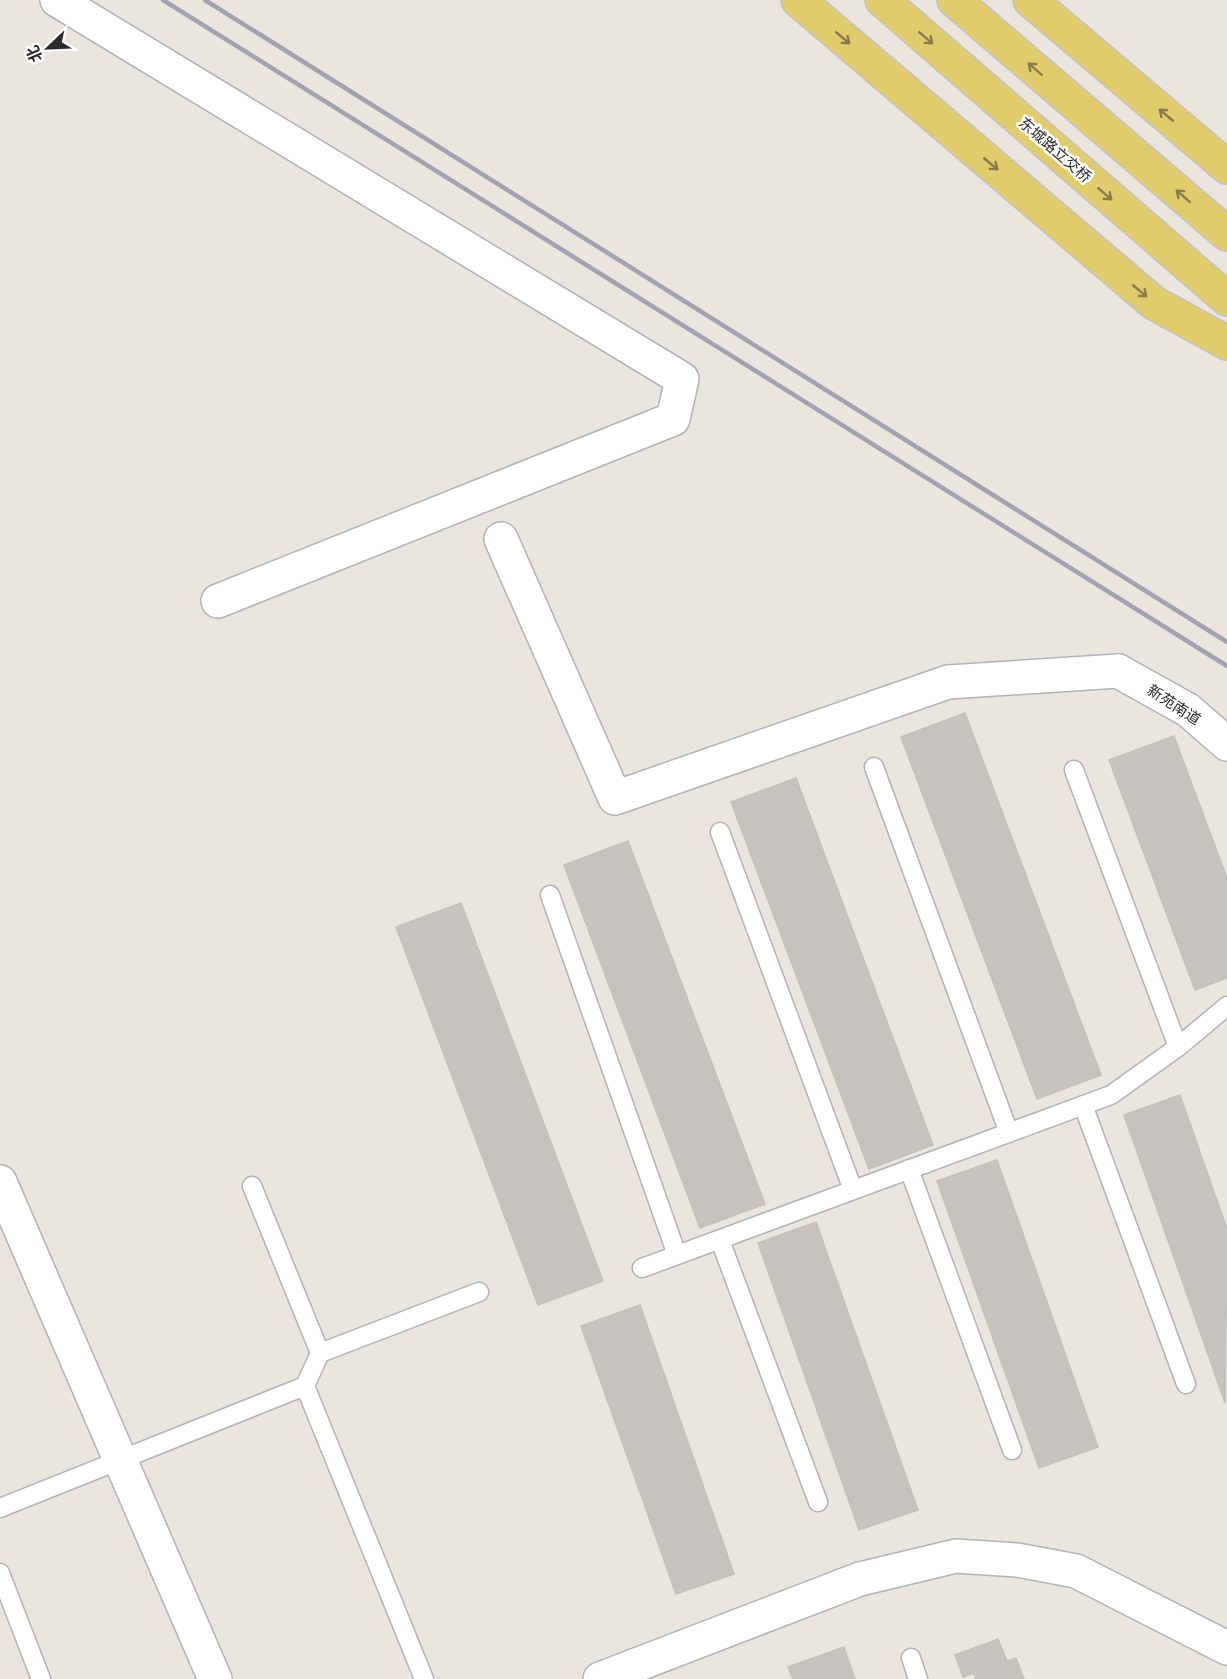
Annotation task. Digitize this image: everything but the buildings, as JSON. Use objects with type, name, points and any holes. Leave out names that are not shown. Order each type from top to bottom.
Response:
[{"type":"main road","points":[[798,0],[1154,303],[1227,343]]},
{"type":"main road","name":"东城路立交桥","points":[[882,0],[1227,299]]},
{"type":"main road","points":[[954,0],[1227,234]]},
{"type":"main road","points":[[1030,0],[1227,167]]},
{"type":"street","points":[[57,0],[682,379],[673,419],[218,601]]},
{"type":"street","name":"新苑南道","points":[[501,539],[615,798],[948,682],[1118,671],[1188,710],[1227,744]]},
{"type":"street","points":[[0,1182],[215,1679]]},
{"type":"street","points":[[600,1679],[860,1579],[956,1556],[1017,1560],[1076,1571],[1227,1648]]},
{"type":"lane","points":[[874,766],[1009,1132]]},
{"type":"lane","points":[[1074,770],[1178,1047]]},
{"type":"lane","points":[[720,832],[853,1190]]},
{"type":"lane","points":[[550,895],[677,1256]]},
{"type":"lane","points":[[642,1268],[1110,1095],[1178,1047],[1227,1006]]},
{"type":"lane","points":[[1083,1105],[1186,1384]]},
{"type":"lane","points":[[909,1169],[1012,1450]]},
{"type":"lane","points":[[252,1186],[320,1353]]},
{"type":"lane","points":[[720,1240],[818,1502]]},
{"type":"lane","points":[[0,1508],[120,1458],[305,1386],[320,1353],[479,1292]]},
{"type":"lane","points":[[305,1386],[424,1679]]},
{"type":"lane","points":[[0,1573],[41,1679]]},
{"type":"lane","points":[[911,1658],[918,1679]]},
{"type":"railway","points":[[163,0],[1227,666]]},
{"type":"railway","points":[[205,0],[1227,642]]}]
